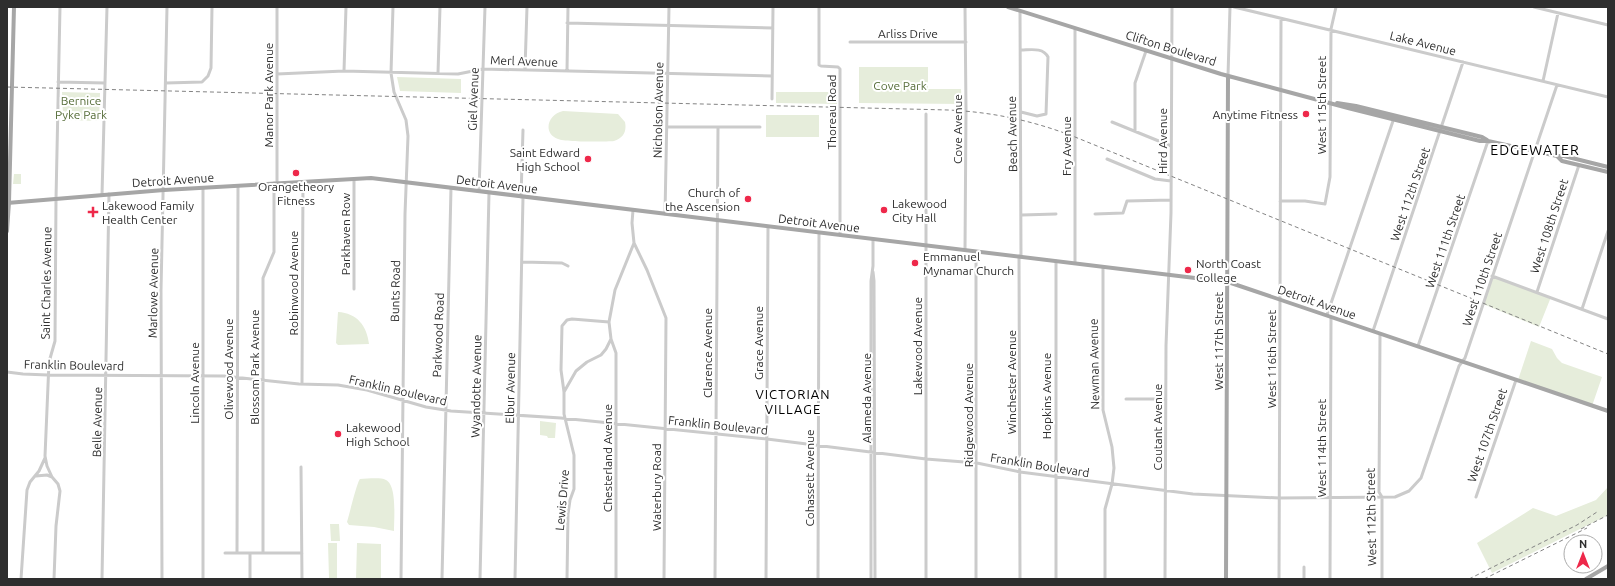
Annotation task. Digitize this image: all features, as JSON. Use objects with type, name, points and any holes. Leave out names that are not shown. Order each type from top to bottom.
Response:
[{"type":"main road","points":[[7,231],[14,7]]},
{"type":"main road","name":"Clifton Boulevard","points":[[1008,7],[1228,76],[1330,103],[1482,137],[1488,141],[1557,156],[1564,156],[1608,167]]},
{"type":"main road","name":"West 117th Street","points":[[1226,579],[1228,76]]},
{"type":"main road","name":"Clifton Boulevard","points":[[1557,156],[1562,161],[1608,172]]},
{"type":"main road","name":"Detroit Avenue","points":[[8,202],[164,190],[371,178],[1228,282],[1608,411]]},
{"type":"main road","points":[[1586,579],[1608,566]]},
{"type":"street","name":"Saint Charles Avenue","points":[[54,579],[56,526],[60,491],[58,484],[52,477],[47,466],[45,456],[48,375],[50,359],[55,341],[60,7]]},
{"type":"street","points":[[102,195],[107,7]]},
{"type":"street","name":"Marlowe Avenue","points":[[162,579],[162,376],[167,7]]},
{"type":"street","points":[[166,83],[202,82],[208,76],[211,68],[212,7]]},
{"type":"street","name":"Manor Park Avenue","points":[[275,183],[277,7]]},
{"type":"street","points":[[344,71],[346,7]]},
{"type":"street","name":"Bunts Road","points":[[393,7],[391,73],[394,92],[404,113],[407,129],[400,579]]},
{"type":"street","points":[[438,73],[440,7]]},
{"type":"street","name":"Giel Avenue","points":[[479,192],[485,7]]},
{"type":"street","points":[[525,69],[527,7]]},
{"type":"street","points":[[567,71],[568,7]]},
{"type":"street","name":"Nicholson Avenue","points":[[665,214],[669,7]]},
{"type":"street","points":[[772,99],[773,7]]},
{"type":"street","name":"Thoreau Road","points":[[820,7],[819,65],[838,67],[840,69],[840,235]]},
{"type":"street","name":"Cove Avenue","points":[[965,7],[965,250]]},
{"type":"street","name":"Hird Avenue","points":[[1169,275],[1172,7]]},
{"type":"street","name":"West 117th Street","points":[[1228,76],[1230,7]]},
{"type":"street","name":"Lake Avenue","points":[[1234,7],[1281,19],[1331,29],[1608,97]]},
{"type":"street","name":"West 115th Street","points":[[1280,201],[1305,201],[1325,204],[1330,177],[1331,29],[1336,7]]},
{"type":"street","points":[[1534,7],[1608,25]]},
{"type":"street","name":"Beach Avenue","points":[[1020,11],[1022,215],[1020,256]]},
{"type":"street","points":[[1542,81],[1558,13]]},
{"type":"street","name":"West 116th Street","points":[[1279,579],[1281,19]]},
{"type":"street","points":[[567,23],[773,28]]},
{"type":"street","name":"Fry Avenue","points":[[1075,29],[1075,263]]},
{"type":"street","name":"Arliss Drive","points":[[850,42],[966,42]]},
{"type":"street","points":[[1021,50],[1040,50],[1048,56],[1046,114],[1040,116],[1021,112]]},
{"type":"street","points":[[1135,131],[1136,83],[1146,51]]},
{"type":"street","name":"West 112th Street","points":[[1373,331],[1463,62]]},
{"type":"street","name":"Merl Avenue","points":[[277,74],[344,71],[458,74],[483,69],[525,69],[772,76]]},
{"type":"street","points":[[58,82],[105,83]]},
{"type":"street","name":"West 110th Street","points":[[1421,478],[1459,366],[1462,362],[1492,276],[1534,150],[1558,85]]},
{"type":"street","name":"Lakewood Avenue","points":[[926,114],[926,579]]},
{"type":"street","name":"West 114th Street","points":[[1330,579],[1329,316],[1394,117]]},
{"type":"street","points":[[1112,122],[1171,146]]},
{"type":"street","points":[[667,127],[760,127]]},
{"type":"street","name":"Clarence Avenue","points":[[715,579],[718,127]]},
{"type":"street","name":"Elbur Avenue","points":[[515,579],[523,262],[523,130]]},
{"type":"street","name":"West 111th Street","points":[[1418,346],[1488,141]]},
{"type":"street","points":[[1107,159],[1155,178],[1171,181]]},
{"type":"street","name":"West 108th Street","points":[[1537,292],[1579,165]]},
{"type":"street","name":"Parkhaven Row","points":[[354,179],[354,289]]},
{"type":"street","name":"Robinwood Avenue","points":[[302,384],[303,182]]},
{"type":"street","name":"Blossom Park Avenue","points":[[263,553],[263,278],[274,252],[275,183]]},
{"type":"street","name":"Olivewood Avenue","points":[[237,553],[238,186]]},
{"type":"street","name":"Lincoln Avenue","points":[[203,188],[203,579]]},
{"type":"street","name":"Parkwood Road","points":[[442,579],[451,188]]},
{"type":"street","name":"Wyandotte Avenue","points":[[480,579],[489,193]]},
{"type":"street","name":"Belle Avenue","points":[[102,579],[107,375],[109,194]]},
{"type":"street","points":[[1095,214],[1123,213],[1127,201],[1171,200]]},
{"type":"street","name":"Waterbury Road","points":[[633,210],[632,223],[634,243],[647,270],[666,318],[664,579]]},
{"type":"street","points":[[1022,215],[1056,214]]},
{"type":"street","name":"Grace Avenue","points":[[766,579],[768,226]]},
{"type":"street","points":[[1582,309],[1608,231]]},
{"type":"street","name":"Cohassett Avenue","points":[[818,579],[819,233]]},
{"type":"street","name":"Alameda Avenue","points":[[873,240],[870,362],[875,579]]},
{"type":"street","points":[[611,339],[609,322],[614,290],[634,243]]},
{"type":"street","name":"Ridgewood Avenue","points":[[976,252],[976,579]]},
{"type":"street","name":"Winchester Avenue","points":[[1020,256],[1020,579]]},
{"type":"street","name":"Hopkins Avenue","points":[[1056,261],[1056,579]]},
{"type":"street","points":[[523,262],[562,263],[568,266]]},
{"type":"street","name":"Alameda Avenue","points":[[871,579],[870,530],[875,362],[874,281],[872,266]]},
{"type":"street","name":"Newman Avenue","points":[[1103,267],[1103,410],[1112,446],[1114,468],[1112,484],[1105,509],[1105,579]]},
{"type":"street","name":"Coutant Avenue","points":[[1165,579],[1166,399],[1169,275]]},
{"type":"street","points":[[1492,276],[1608,319]]},
{"type":"street","points":[[564,392],[562,377],[562,326],[567,320],[572,319],[609,322]]},
{"type":"street","name":"West 112th Street","points":[[1380,334],[1379,492],[1382,497],[1382,579]]},
{"type":"street","name":"Lewis Drive","points":[[567,579],[568,514],[570,500],[574,489],[574,454],[563,410],[564,392],[576,371],[587,362],[601,355],[611,339]]},
{"type":"street","name":"Chesterland Avenue","points":[[611,339],[616,353],[616,579]]},
{"type":"street","points":[[606,349],[615,350]]},
{"type":"street","points":[[870,362],[875,362]]},
{"type":"street","name":"Franklin Boulevard","points":[[7,372],[48,375],[203,376],[353,387],[445,410],[565,419],[766,438],[926,459],[977,463],[1020,472],[1166,491],[1227,496],[1279,498],[1395,497],[1414,488],[1421,478]]},
{"type":"street","points":[[562,377],[571,379]]},
{"type":"street","name":"West 107th Street","points":[[1476,497],[1516,380]]},
{"type":"street","points":[[1126,399],[1166,399]]},
{"type":"street","points":[[21,579],[27,490],[30,482],[36,476],[45,456]]},
{"type":"street","points":[[301,467],[302,579]]},
{"type":"street","points":[[36,476],[47,475],[52,477]]},
{"type":"street","points":[[870,530],[875,530]]},
{"type":"street","points":[[225,553],[302,553]]},
{"type":"street","points":[[250,553],[250,579]]},
{"type":"street","points":[[1304,566],[1304,579]]},
{"type":"green space","name":"Cove Park","points":[[859,67],[928,67],[928,89],[961,89],[962,104],[859,103]]},
{"type":"green space","points":[[397,77],[461,79],[461,93],[400,91]]},
{"type":"green space","name":"Bernice Pyke Park","points":[[62,92],[100,93],[99,121],[61,120],[63,117]]},
{"type":"green space","points":[[776,92],[837,92],[837,104],[776,103]]},
{"type":"green space","points":[[563,111],[618,114],[625,122],[625,132],[620,138],[614,141],[594,142],[558,139],[550,133],[549,124],[554,116]]},
{"type":"green space","points":[[766,115],[819,115],[819,137],[766,137]]},
{"type":"green space","points":[[14,174],[21,174],[21,184],[13,184]]},
{"type":"green space","points":[[1492,276],[1551,297],[1539,327],[1483,304]]},
{"type":"green space","points":[[338,312],[351,315],[360,322],[366,332],[369,344],[338,345],[336,343]]},
{"type":"green space","points":[[1531,341],[1552,349],[1562,363],[1602,377],[1592,406],[1518,380]]},
{"type":"green space","points":[[540,421],[556,423],[555,438],[548,438],[547,436],[540,435]]},
{"type":"green space","points":[[373,478],[386,480],[390,483],[394,503],[394,531],[374,527],[349,525],[347,522],[360,479]]},
{"type":"green space","points":[[1608,487],[1608,515],[1570,534],[1563,534],[1563,538],[1492,573],[1477,543],[1533,508],[1556,516],[1596,500]]},
{"type":"green space","points":[[330,524],[339,524],[340,541],[331,541]]},
{"type":"green space","points":[[328,543],[337,543],[337,578],[329,578]]},
{"type":"green space","points":[[357,543],[381,544],[381,579],[356,579]]},
{"type":"railway","points":[[7,87],[948,110],[997,115],[1060,131],[1608,354]]},
{"type":"railway","points":[[1469,579],[1577,525],[1597,512]]},
{"type":"railway","points":[[1581,529],[1608,515]]},
{"type":"railway","points":[[1484,579],[1587,528]]},
{"type":"place","name":"Anytime Fitness","points":[[1306,114]]},
{"type":"place","name":"Saint Edward High School","points":[[588,159]]},
{"type":"place","name":"Orangetheory Fitness","points":[[296,173]]},
{"type":"place","name":"Church of the Ascension","points":[[748,199]]},
{"type":"place","name":"Lakewood City Hall","points":[[884,210]]},
{"type":"place","name":"Lakewood Family Health Center","points":[[93,212]]},
{"type":"place","name":"Emmanuel Mynamar Church","points":[[915,263]]},
{"type":"place","name":"North Coast College","points":[[1188,270]]},
{"type":"place","name":"Lakewood High School","points":[[338,434]]},
{"type":"district","name":"EDGEWATER","points":[[1535,150]]},
{"type":"district","name":"VICTORIAN VILLAGE","points":[[793,402]]}]
